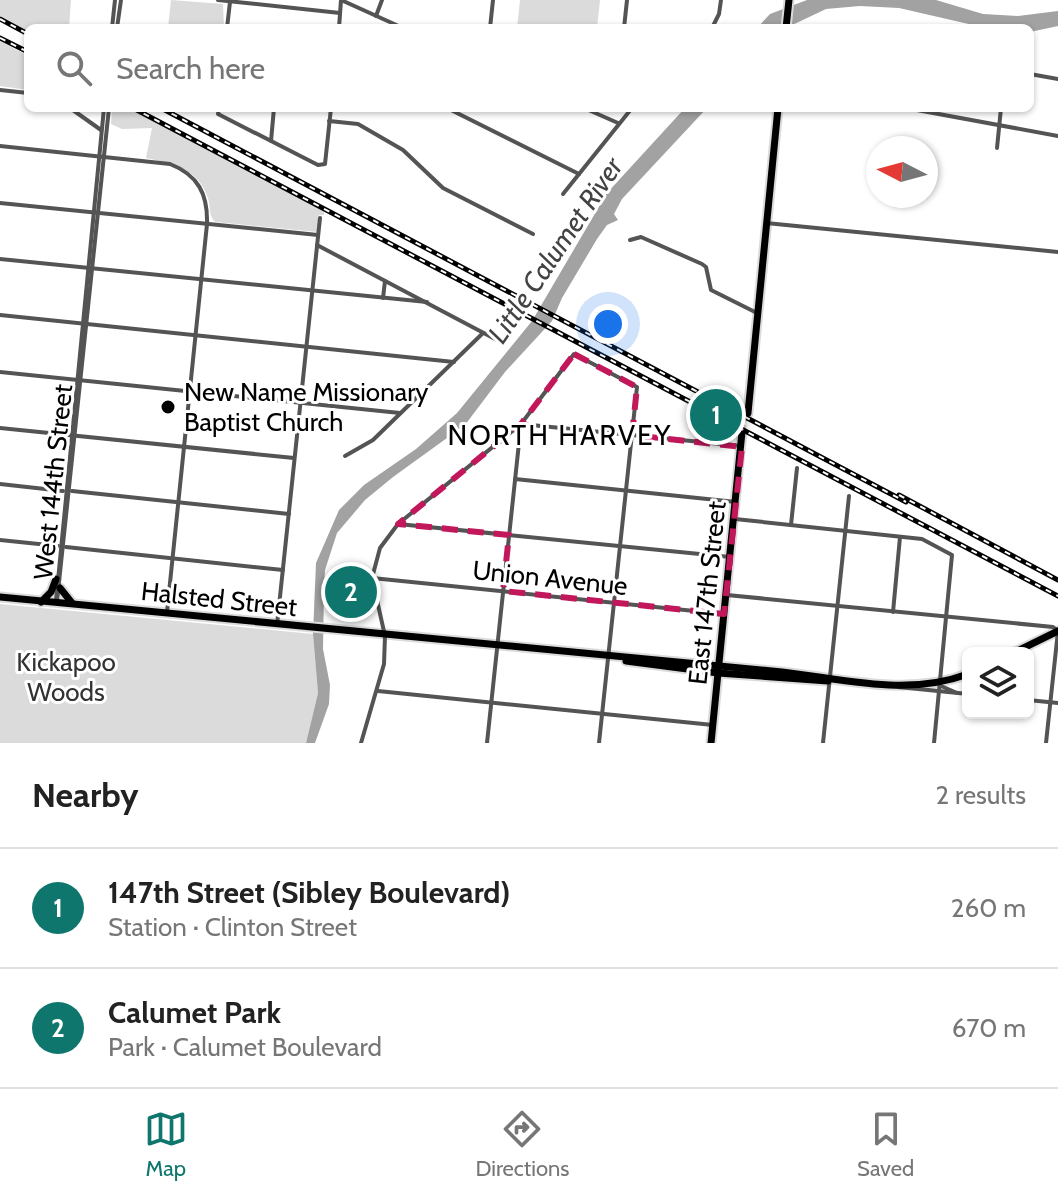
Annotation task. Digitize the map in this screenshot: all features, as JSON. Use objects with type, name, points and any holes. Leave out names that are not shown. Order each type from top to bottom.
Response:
[{"type":"main road","points":[[786,24],[789,1]]},
{"type":"main road","points":[[746,412],[778,112]]},
{"type":"main road","name":"East 147th Street","points":[[711,743],[744,433]]},
{"type":"main road","points":[[41,602],[51,592],[56,579]]},
{"type":"main road","points":[[60,588],[74,605]]},
{"type":"main road","name":"Halsted Street","points":[[0,597],[896,687],[939,684],[962,676]]},
{"type":"main road","points":[[1025,647],[1058,631]]},
{"type":"street","points":[[115,0],[115,24]]},
{"type":"street","points":[[116,24],[121,0]]},
{"type":"street","points":[[218,0],[340,13]]},
{"type":"street","points":[[339,24],[341,0],[394,24]]},
{"type":"street","points":[[376,16],[382,0]]},
{"type":"street","points":[[490,24],[493,0]]},
{"type":"street","points":[[624,24],[627,0]]},
{"type":"street","points":[[714,24],[721,0]]},
{"type":"street","points":[[227,24],[230,1]]},
{"type":"street","points":[[1034,75],[1058,79]]},
{"type":"street","points":[[0,90],[24,93]]},
{"type":"street","points":[[75,112],[107,138]]},
{"type":"street","name":"West 144th Street","points":[[56,603],[64,491],[79,380],[105,112]]},
{"type":"street","name":"West 144th Street","points":[[102,157],[107,138],[106,112]]},
{"type":"street","points":[[221,112],[307,162],[325,164],[330,112]]},
{"type":"street","points":[[270,143],[274,112]]},
{"type":"street","points":[[456,112],[579,174]]},
{"type":"street","points":[[593,112],[619,124]]},
{"type":"street","points":[[563,194],[629,112]]},
{"type":"street","points":[[928,112],[1058,136]]},
{"type":"street","points":[[997,148],[1001,112]]},
{"type":"street","points":[[329,121],[358,124],[403,150],[443,188],[533,234]]},
{"type":"street","points":[[0,146],[170,164],[183,170],[199,185],[205,196],[207,224],[202,280],[166,614]]},
{"type":"street","points":[[0,203],[318,235]]},
{"type":"street","points":[[277,625],[320,218]]},
{"type":"street","points":[[766,223],[1058,252]]},
{"type":"street","points":[[630,240],[641,237],[702,264],[706,267],[711,290],[757,313]]},
{"type":"street","points":[[317,245],[497,340]]},
{"type":"street","points":[[0,259],[427,302]]},
{"type":"street","points":[[383,298],[385,280]]},
{"type":"street","points":[[0,315],[454,362]]},
{"type":"street","points":[[345,456],[373,440],[483,333]]},
{"type":"street","points":[[361,743],[378,691],[385,636],[372,578],[380,548],[398,524],[521,424],[574,354],[637,387],[599,743]]},
{"type":"street","points":[[0,372],[400,413]]},
{"type":"street","name":"West 144th Street","points":[[56,603],[77,435],[79,380]]},
{"type":"street","points":[[521,424],[742,447]]},
{"type":"street","points":[[487,743],[521,424]]},
{"type":"street","points":[[0,428],[294,458]]},
{"type":"street","points":[[791,525],[797,468]]},
{"type":"street","points":[[515,479],[736,502]]},
{"type":"street","points":[[0,484],[289,514]]},
{"type":"street","points":[[823,743],[849,496]]},
{"type":"street","points":[[735,519],[922,539],[953,557],[934,743]]},
{"type":"street","points":[[398,524],[730,557]]},
{"type":"street","points":[[893,612],[900,537]]},
{"type":"street","points":[[0,540],[283,570]]},
{"type":"street","name":"Union Avenue","points":[[372,578],[724,614]]},
{"type":"street","points":[[726,595],[1053,627],[1058,631],[1046,743]]},
{"type":"street","points":[[939,684],[957,693]]},
{"type":"street","points":[[896,687],[962,693]]},
{"type":"street","points":[[378,691],[713,725]]},
{"type":"street","points":[[1034,701],[1058,703]]},
{"type":"highlighted area","points":[[574,354],[637,387],[632,435],[742,447],[724,614],[503,591],[509,535],[398,524],[521,424]]},
{"type":"green space","points":[[0,0],[71,0],[69,24],[24,24],[24,29],[0,16]]},
{"type":"green space","points":[[171,0],[223,4],[224,24],[168,24]]},
{"type":"green space","points":[[520,0],[600,0],[597,24],[517,24]]},
{"type":"green space","points":[[0,41],[24,54],[24,89],[0,86]]},
{"type":"green space","points":[[112,112],[137,112],[324,211],[324,215],[319,215],[317,232],[215,222],[204,188],[198,180],[175,165],[146,158],[152,128],[122,129],[111,124]]},
{"type":"green space","points":[[334,575],[370,578],[375,611],[333,607]]},
{"type":"green space","name":"Kickapoo Woods","points":[[0,604],[313,634],[318,693],[306,743],[0,743]]},
{"type":"shaded area","points":[[807,0],[936,0],[983,14],[1018,16],[1058,11],[1058,26],[1034,31],[1034,24],[969,24],[899,8],[860,6],[826,9],[794,24],[761,24],[770,14]]},
{"type":"shaded area","points":[[681,112],[703,112],[622,199],[614,214],[618,220],[607,225],[597,239],[552,321],[505,372],[465,425],[365,500],[337,533],[325,570],[324,587],[323,649],[330,685],[329,704],[315,743],[306,743],[318,693],[313,634],[316,563],[339,510],[364,485],[416,449],[457,413],[532,321],[607,193]]},
{"type":"tunnel","points":[[742,432],[745,411]]},
{"type":"railway","points":[[0,19],[24,32]]},
{"type":"railway","points":[[0,38],[24,50]]},
{"type":"railway","points":[[141,112],[1058,596]]},
{"type":"railway","points":[[169,112],[906,502]]},
{"type":"railway","points":[[899,495],[1058,580]]},
{"type":"place","name":"New Name Missionary Baptist Church","points":[[168,407]]},
{"type":"place","name":"147th Street (Sibley Boulevard)","points":[[716,415]]},
{"type":"place","name":"Calumet Park","points":[[351,592]]},
{"type":"district","name":"NORTH HARVEY","points":[[560,435]]},
{"type":"water label","name":"Little Calumet River","points":[[555,250]]}]
